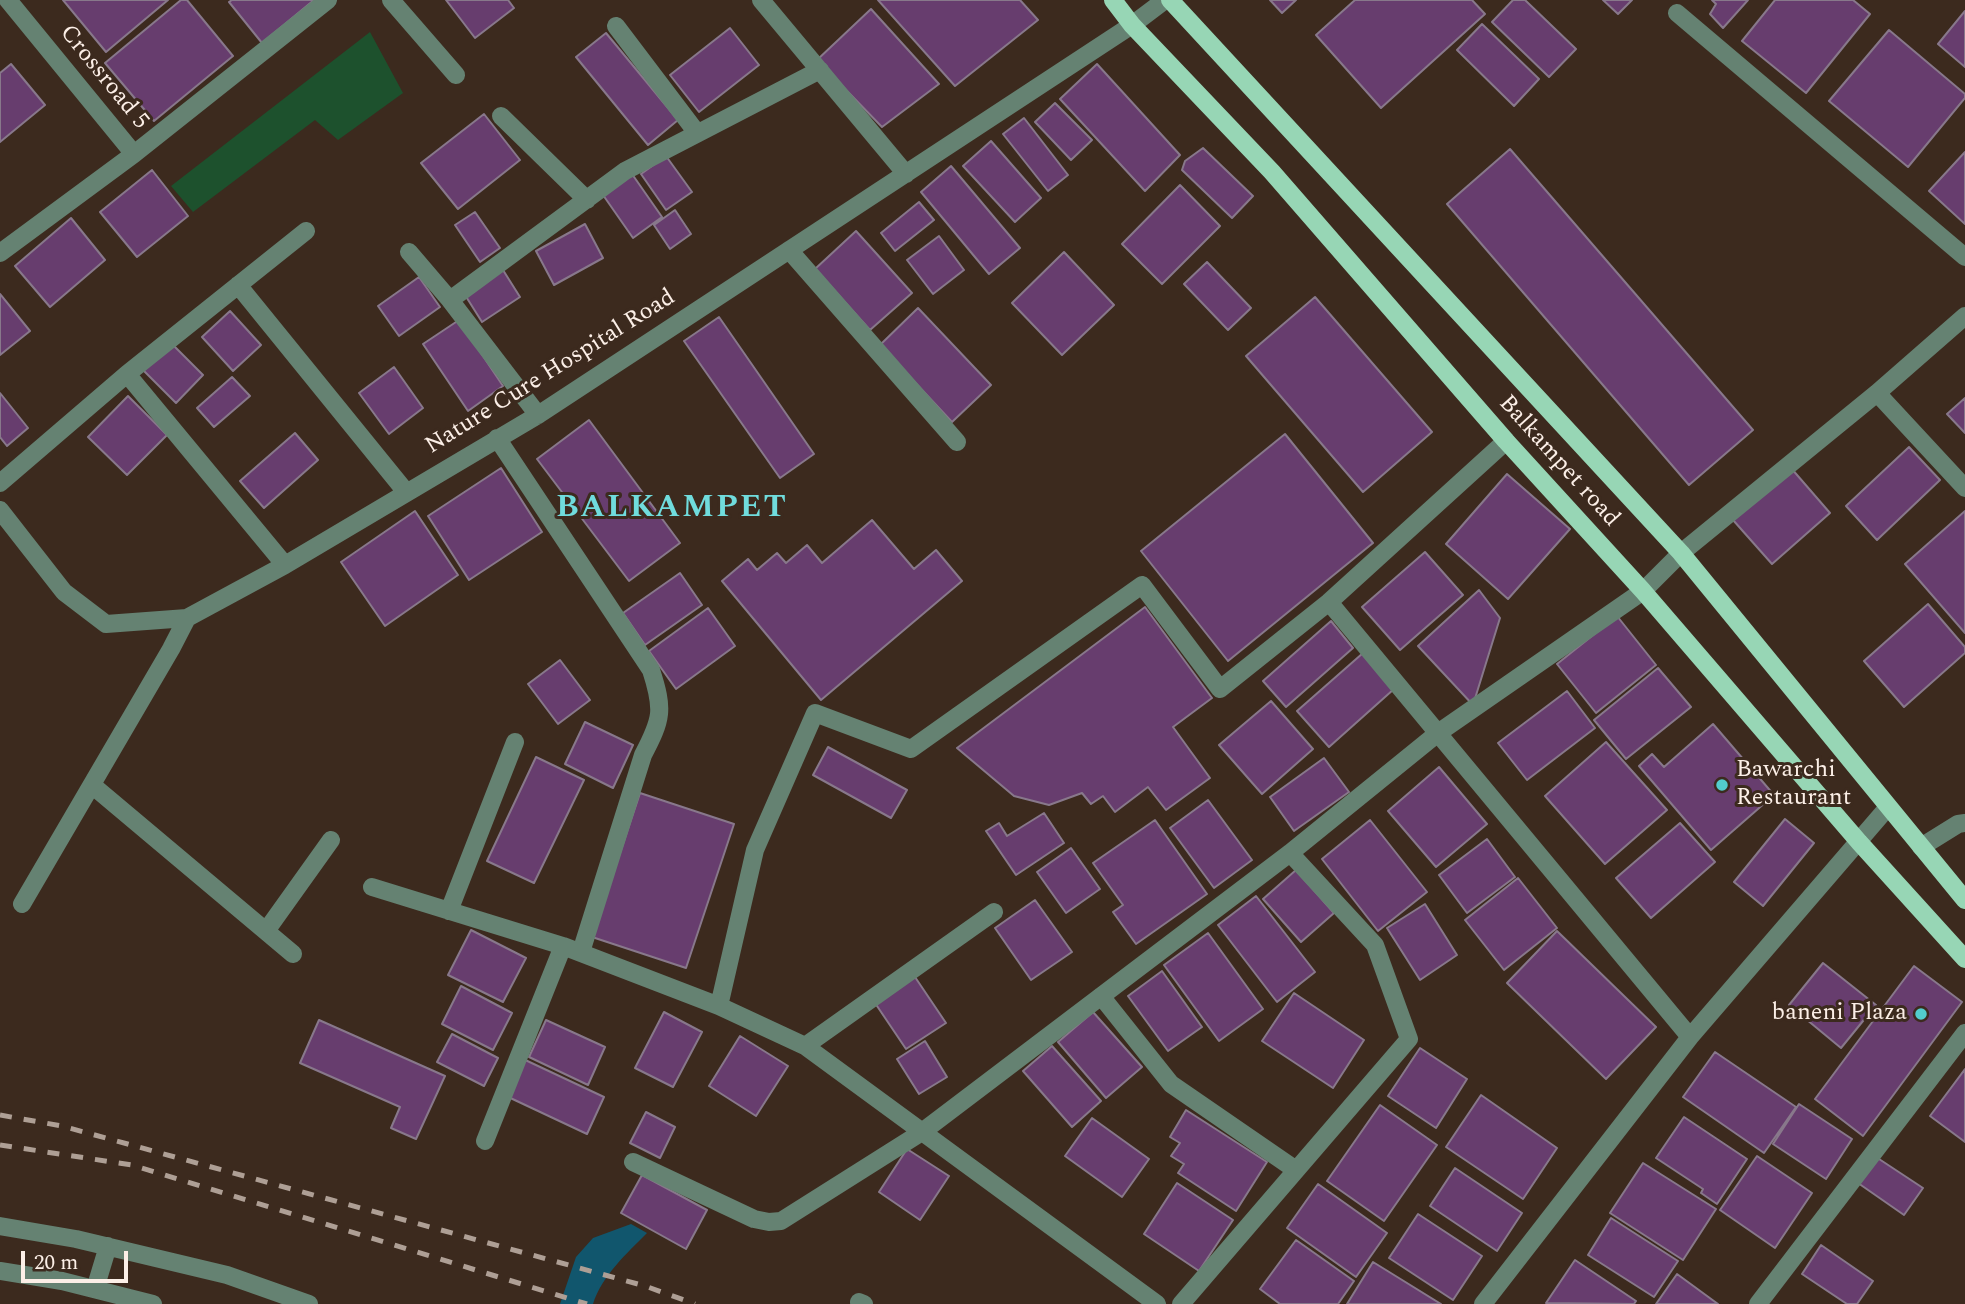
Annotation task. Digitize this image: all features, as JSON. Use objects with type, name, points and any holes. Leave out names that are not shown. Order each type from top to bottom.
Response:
[{"type":"main road","name":"Balkampet road","points":[[1113,0],[1132,25],[1272,172],[1506,441],[1643,591],[1859,842],[1965,959]]},
{"type":"main road","name":"Balkampet road","points":[[1167,0],[1681,553],[1965,900]]},
{"type":"street","name":"Crossroad 5","points":[[8,0],[134,154]]},
{"type":"street","points":[[0,253],[134,154],[328,0]]},
{"type":"street","points":[[391,0],[456,75]]},
{"type":"street","points":[[761,0],[906,174]]},
{"type":"street","name":"Nature Cure Hospital Road","points":[[0,510],[64,592],[106,624],[187,618],[285,565],[538,415],[1167,0]]},
{"type":"street","points":[[1677,13],[1965,257]]},
{"type":"street","points":[[616,26],[697,133]]},
{"type":"street","points":[[450,300],[625,171],[820,70]]},
{"type":"street","points":[[502,116],[587,200]]},
{"type":"street","points":[[0,484],[127,374],[306,231]]},
{"type":"street","points":[[789,250],[957,442]]},
{"type":"street","points":[[409,252],[450,300],[538,415]]},
{"type":"street","points":[[238,285],[406,492]]},
{"type":"street","points":[[633,1163],[754,1219],[781,1221],[922,1132],[1290,853],[1438,733],[1643,591],[1681,553],[1877,393],[1965,316]]},
{"type":"street","points":[[127,374],[285,565]]},
{"type":"street","points":[[1877,393],[1965,488]]},
{"type":"street","points":[[497,438],[652,670],[661,700],[656,730],[643,755],[581,952]]},
{"type":"street","points":[[719,1006],[755,850],[815,713],[911,750],[1142,584],[1220,689],[1329,602],[1506,441]]},
{"type":"street","points":[[1329,602],[1689,1037]]},
{"type":"street","points":[[22,904],[172,649],[187,618]]},
{"type":"street","points":[[449,911],[515,742]]},
{"type":"street","points":[[92,785],[293,954]]},
{"type":"street","points":[[1483,1304],[1689,1037],[1888,807]]},
{"type":"street","points":[[1921,847],[1958,824],[1965,823]]},
{"type":"street","points":[[265,931],[331,840]]},
{"type":"street","points":[[1181,1304],[1409,1039],[1375,946],[1290,853]]},
{"type":"street","points":[[372,887],[581,952],[719,1006],[805,1046],[1157,1304]]},
{"type":"street","points":[[805,1046],[994,912]]},
{"type":"street","points":[[485,1141],[563,946]]},
{"type":"street","points":[[1101,996],[1171,1084],[1296,1170]]},
{"type":"street","points":[[1758,1304],[1965,1033]]},
{"type":"street","points":[[0,1226],[108,1247],[227,1275],[309,1304]]},
{"type":"street","points":[[95,1289],[108,1247]]},
{"type":"street","points":[[0,1271],[95,1289],[153,1304]]},
{"type":"green space","points":[[370,32],[403,93],[338,140],[315,120],[193,212],[171,186]]},
{"type":"water","points":[[631,1224],[647,1233],[623,1257],[602,1284],[593,1304],[560,1304],[576,1257],[593,1238]]},
{"type":"building","points":[[63,0],[168,0],[106,52]]},
{"type":"building","points":[[181,0],[187,0],[233,56],[154,121],[105,63]]},
{"type":"building","points":[[314,0],[262,43],[229,2]]},
{"type":"building","points":[[446,0],[508,0],[514,8],[475,38]]},
{"type":"building","points":[[878,0],[1020,0],[1038,20],[955,86]]},
{"type":"building","points":[[1270,0],[1296,0],[1282,13]]},
{"type":"building","points":[[1355,0],[1472,0],[1485,14],[1381,108],[1316,35]]},
{"type":"building","points":[[1513,0],[1525,0],[1576,49],[1549,77],[1492,22]]},
{"type":"building","points":[[1603,0],[1632,0],[1618,14]]},
{"type":"building","points":[[1712,0],[1748,0],[1723,28],[1710,14],[1716,4]]},
{"type":"building","points":[[1775,0],[1853,0],[1870,14],[1806,93],[1742,41]]},
{"type":"building","points":[[871,9],[939,84],[882,127],[817,60]]},
{"type":"building","points":[[1965,11],[1965,67],[1938,44]]},
{"type":"building","points":[[1482,24],[1539,79],[1514,106],[1457,50]]},
{"type":"building","points":[[730,28],[759,65],[699,112],[670,75]]},
{"type":"building","points":[[1889,30],[1965,94],[1965,98],[1908,167],[1829,101]]},
{"type":"building","points":[[606,33],[678,120],[648,145],[576,57]]},
{"type":"building","points":[[11,64],[45,105],[0,142],[0,73]]},
{"type":"building","points":[[1097,64],[1180,155],[1145,191],[1060,99]]},
{"type":"building","points":[[1055,103],[1092,140],[1071,160],[1035,122]]},
{"type":"building","points":[[484,114],[520,160],[458,209],[421,163]]},
{"type":"building","points":[[1024,118],[1068,175],[1048,191],[1003,134]]},
{"type":"building","points":[[991,141],[1041,198],[1015,222],[963,166]]},
{"type":"building","points":[[1203,148],[1253,196],[1232,218],[1182,170],[1185,161]]},
{"type":"building","points":[[1510,149],[1753,430],[1689,485],[1447,204]]},
{"type":"building","points":[[1965,152],[1965,224],[1929,191]]},
{"type":"building","points":[[666,156],[692,192],[666,210],[641,174]]},
{"type":"building","points":[[951,166],[1020,248],[989,274],[921,192]]},
{"type":"building","points":[[152,170],[188,216],[137,257],[100,212]]},
{"type":"building","points":[[632,174],[662,217],[633,238],[603,195]]},
{"type":"building","points":[[1180,185],[1220,226],[1162,284],[1122,244]]},
{"type":"building","points":[[919,202],[934,220],[895,251],[881,233]]},
{"type":"building","points":[[675,210],[691,234],[670,249],[654,225]]},
{"type":"building","points":[[475,212],[500,248],[480,262],[455,225]]},
{"type":"building","points":[[71,218],[105,260],[50,307],[15,266]]},
{"type":"building","points":[[585,224],[603,258],[554,285],[536,251]]},
{"type":"building","points":[[856,231],[912,293],[870,330],[815,269]]},
{"type":"building","points":[[939,236],[964,270],[933,294],[907,260]]},
{"type":"building","points":[[1064,252],[1114,305],[1062,355],[1012,303]]},
{"type":"building","points":[[1207,262],[1251,308],[1228,330],[1184,284]]},
{"type":"building","points":[[503,270],[520,297],[482,322],[465,295]]},
{"type":"building","points":[[419,277],[440,307],[399,336],[378,306]]},
{"type":"building","points":[[0,294],[30,331],[0,355]]},
{"type":"building","points":[[1315,297],[1432,432],[1363,492],[1246,356]]},
{"type":"building","points":[[918,308],[991,385],[952,422],[880,345]]},
{"type":"building","points":[[230,311],[261,345],[233,371],[202,337]]},
{"type":"building","points":[[719,317],[814,454],[780,478],[684,341]]},
{"type":"building","points":[[459,320],[503,386],[468,411],[423,344]]},
{"type":"building","points":[[170,342],[203,375],[176,403],[143,370]]},
{"type":"building","points":[[394,367],[423,408],[389,434],[359,393]]},
{"type":"building","points":[[232,377],[250,396],[214,427],[197,408]]},
{"type":"building","points":[[0,393],[28,428],[7,446],[0,437]]},
{"type":"building","points":[[128,396],[167,435],[127,475],[88,437]]},
{"type":"building","points":[[1965,398],[1965,433],[1947,414]]},
{"type":"building","points":[[589,420],[680,543],[629,581],[537,459]]},
{"type":"building","points":[[295,433],[318,460],[264,508],[240,481]]},
{"type":"building","points":[[1285,434],[1373,543],[1228,661],[1141,551]]},
{"type":"building","points":[[1909,447],[1940,480],[1877,540],[1846,506]]},
{"type":"building","points":[[501,468],[542,532],[469,580],[428,516]]},
{"type":"building","points":[[1791,468],[1830,513],[1772,564],[1733,520]]},
{"type":"building","points":[[1507,474],[1570,529],[1508,599],[1446,544]]},
{"type":"building","points":[[415,511],[458,575],[385,626],[341,562]]},
{"type":"building","points":[[1965,511],[1965,633],[1905,564]]},
{"type":"building","points":[[872,520],[914,569],[936,550],[962,581],[821,700],[722,581],[748,559],[757,570],[777,553],[786,563],[807,545],[822,563]]},
{"type":"building","points":[[1425,552],[1463,595],[1400,650],[1362,607]]},
{"type":"building","points":[[680,573],[702,605],[645,645],[623,613]]},
{"type":"building","points":[[1479,590],[1500,618],[1473,705],[1418,646]]},
{"type":"building","points":[[1928,604],[1965,647],[1965,653],[1904,707],[1864,661]]},
{"type":"building","points":[[1145,607],[1212,698],[1173,727],[1210,778],[1166,810],[1148,787],[1115,812],[1103,796],[1091,804],[1082,793],[1049,805],[1014,796],[957,748]]},
{"type":"building","points":[[708,608],[735,646],[676,689],[649,651]]},
{"type":"building","points":[[1617,616],[1656,665],[1596,713],[1557,664]]},
{"type":"building","points":[[1331,621],[1353,648],[1286,707],[1263,681]]},
{"type":"building","points":[[1363,653],[1394,689],[1329,747],[1297,711]]},
{"type":"building","points":[[560,660],[590,700],[558,724],[528,684]]},
{"type":"building","points":[[1658,668],[1691,707],[1626,759],[1594,720]]},
{"type":"building","points":[[1567,691],[1595,728],[1527,780],[1498,743]]},
{"type":"building","points":[[1271,701],[1313,749],[1262,794],[1219,745]]},
{"type":"building","points":[[585,722],[633,745],[613,788],[565,764]]},
{"type":"building","points":[[1713,724],[1774,795],[1711,850],[1639,766],[1652,754],[1664,767]]},
{"type":"building","points":[[1606,742],[1667,810],[1605,864],[1545,796]]},
{"type":"building","points":[[828,747],[907,790],[891,818],[813,775]]},
{"type":"building","points":[[536,757],[584,780],[534,883],[487,861]]},
{"type":"building","points":[[1324,758],[1349,792],[1294,831],[1270,797]]},
{"type":"building","points":[[1439,767],[1487,824],[1436,867],[1388,811]]},
{"type":"building","points":[[640,793],[734,824],[686,968],[592,937]]},
{"type":"building","points":[[1208,800],[1252,860],[1214,888],[1170,828]]},
{"type":"building","points":[[1044,813],[1064,843],[1016,875],[986,831],[999,823],[1007,836]]},
{"type":"building","points":[[1785,819],[1814,843],[1763,906],[1734,882]]},
{"type":"building","points":[[1155,820],[1207,894],[1136,944],[1113,912],[1123,905],[1093,863]]},
{"type":"building","points":[[1370,820],[1427,892],[1378,931],[1322,859]]},
{"type":"building","points":[[1680,823],[1715,862],[1651,918],[1616,878]]},
{"type":"building","points":[[1487,839],[1515,877],[1467,913],[1439,875]]},
{"type":"building","points":[[1071,848],[1100,889],[1066,913],[1037,872]]},
{"type":"building","points":[[1296,870],[1334,913],[1301,942],[1263,899]]},
{"type":"building","points":[[1518,878],[1557,928],[1504,970],[1465,920]]},
{"type":"building","points":[[1256,896],[1315,972],[1277,1002],[1218,925]]},
{"type":"building","points":[[1035,900],[1072,952],[1031,980],[995,928]]},
{"type":"building","points":[[1425,904],[1457,955],[1420,980],[1387,928]]},
{"type":"building","points":[[471,930],[526,958],[503,1002],[448,975]]},
{"type":"building","points":[[1557,931],[1656,1027],[1606,1079],[1507,983]]},
{"type":"building","points":[[1208,933],[1263,1009],[1219,1041],[1164,965]]},
{"type":"building","points":[[1823,963],[1876,1005],[1841,1048],[1789,1005]]},
{"type":"building","points":[[1914,966],[1962,1002],[1863,1136],[1815,1099]]},
{"type":"building","points":[[1162,971],[1202,1027],[1168,1051],[1128,996]]},
{"type":"building","points":[[915,977],[946,1023],[906,1049],[875,1003]]},
{"type":"building","points":[[461,986],[512,1013],[493,1050],[442,1024]]},
{"type":"building","points":[[1294,993],[1364,1040],[1333,1088],[1262,1041]]},
{"type":"building","points":[[664,1012],[702,1032],[673,1087],[635,1068]]},
{"type":"building","points":[[1093,1012],[1142,1067],[1106,1098],[1058,1042]]},
{"type":"building","points":[[319,1020],[445,1076],[416,1139],[391,1128],[400,1107],[300,1063]]},
{"type":"building","points":[[546,1020],[605,1047],[588,1085],[529,1057]]},
{"type":"building","points":[[452,1034],[498,1058],[484,1086],[437,1062]]},
{"type":"building","points":[[740,1036],[788,1066],[756,1116],[709,1086]]},
{"type":"building","points":[[925,1041],[947,1077],[919,1094],[897,1059]]},
{"type":"building","points":[[1052,1046],[1101,1101],[1072,1127],[1023,1071]]},
{"type":"building","points":[[1420,1048],[1467,1079],[1436,1128],[1388,1096]]},
{"type":"building","points":[[1715,1052],[1796,1107],[1764,1153],[1683,1097]]},
{"type":"building","points":[[521,1058],[604,1097],[587,1134],[504,1095]]},
{"type":"building","points":[[1965,1069],[1965,1142],[1930,1116]]},
{"type":"building","points":[[1481,1095],[1557,1148],[1523,1199],[1446,1147]]},
{"type":"building","points":[[1799,1104],[1852,1139],[1826,1179],[1773,1144]]},
{"type":"building","points":[[1380,1105],[1437,1145],[1384,1221],[1327,1181]]},
{"type":"building","points":[[1186,1110],[1267,1162],[1236,1211],[1178,1173],[1184,1164],[1171,1156],[1180,1143],[1170,1137]]},
{"type":"building","points":[[646,1112],[675,1127],[660,1158],[630,1143]]},
{"type":"building","points":[[1684,1117],[1747,1159],[1717,1204],[1701,1193],[1703,1189],[1656,1158]]},
{"type":"building","points":[[1092,1118],[1149,1159],[1122,1197],[1065,1156]]},
{"type":"building","points":[[907,1149],[949,1176],[920,1220],[879,1192]]},
{"type":"building","points":[[1757,1156],[1812,1193],[1775,1248],[1720,1210]]},
{"type":"building","points":[[1876,1157],[1923,1188],[1904,1215],[1858,1183]]},
{"type":"building","points":[[1643,1163],[1716,1209],[1683,1260],[1610,1213]]},
{"type":"building","points":[[1455,1168],[1522,1213],[1497,1251],[1430,1206]]},
{"type":"building","points":[[642,1175],[707,1210],[686,1249],[621,1213]]},
{"type":"building","points":[[1177,1183],[1233,1220],[1199,1271],[1144,1234]]},
{"type":"building","points":[[1318,1184],[1387,1233],[1356,1277],[1287,1228]]},
{"type":"building","points":[[1418,1214],[1482,1256],[1453,1300],[1389,1258]]},
{"type":"building","points":[[1611,1218],[1678,1261],[1654,1297],[1588,1255]]},
{"type":"building","points":[[1296,1240],[1354,1281],[1338,1304],[1280,1304],[1260,1289]]},
{"type":"building","points":[[1821,1245],[1873,1281],[1857,1304],[1847,1304],[1802,1274]]},
{"type":"building","points":[[1575,1260],[1636,1301],[1634,1304],[1546,1303]]},
{"type":"building","points":[[1373,1262],[1441,1304],[1347,1304]]},
{"type":"building","points":[[1677,1274],[1718,1304],[1656,1304]]},
{"type":"railway","points":[[0,1115],[62,1126],[645,1286],[695,1304]]},
{"type":"railway","points":[[0,1145],[132,1165],[587,1304]]},
{"type":"place","name":"Bawarchi Restaurant","points":[[1722,785]]},
{"type":"place","name":"baneni Plaza","points":[[1921,1014]]},
{"type":"district","name":"BALKAMPET","points":[[672,510]]}]
